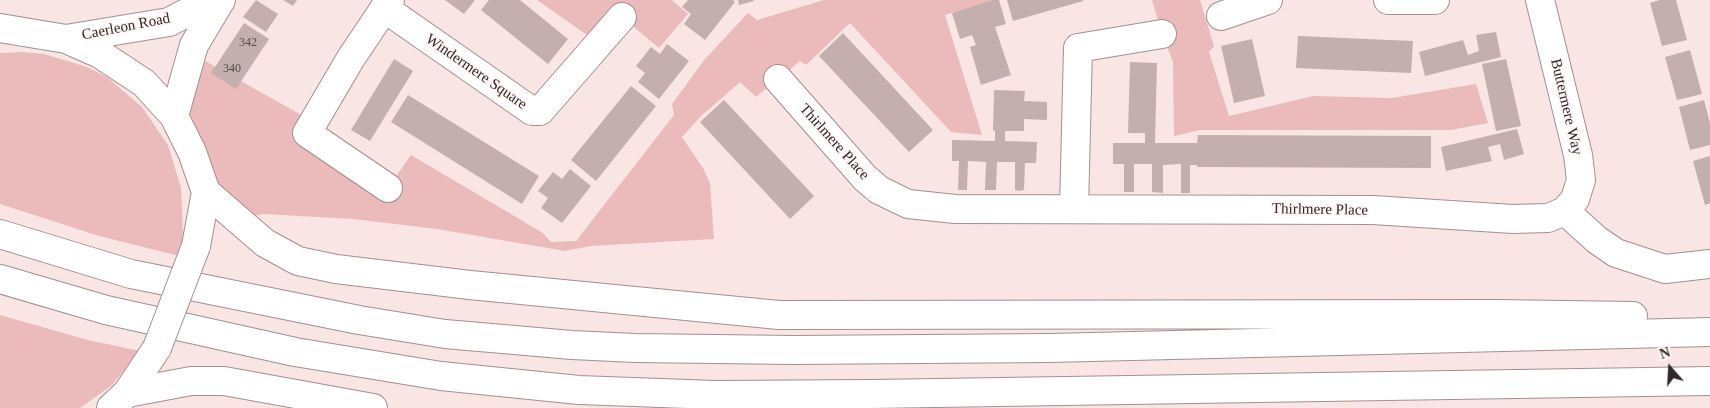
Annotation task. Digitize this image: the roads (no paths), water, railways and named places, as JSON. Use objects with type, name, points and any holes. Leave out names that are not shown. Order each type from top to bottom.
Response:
[{"type":"main road","name":"Caerleon Road","points":[[66,39],[169,22],[211,0]]},
{"type":"main road","points":[[174,116],[194,44],[221,0]]},
{"type":"main road","points":[[1221,16],[1268,0]]},
{"type":"main road","points":[[1388,0],[1435,0]]},
{"type":"main road","name":"Buttermere Way","points":[[1540,0],[1578,155],[1581,180],[1575,198],[1565,211]]},
{"type":"main road","points":[[387,4],[312,122],[307,133],[388,188]]},
{"type":"main road","name":"Windermere Square","points":[[387,4],[532,111],[540,111],[622,17]]},
{"type":"main road","points":[[0,28],[66,39],[100,54],[144,83],[174,116],[192,152],[206,192],[196,246],[157,348],[119,401]]},
{"type":"main road","points":[[1074,209],[1078,48],[1162,34]]},
{"type":"main road","name":"Thirlmere Place","points":[[778,79],[865,178],[880,190],[908,204],[955,209],[1373,210],[1514,219],[1548,218],[1565,211]]},
{"type":"main road","points":[[206,192],[265,243],[307,263],[336,269],[470,285],[779,315],[1496,314],[1658,317],[1710,321]]},
{"type":"main road","points":[[1565,211],[1597,240],[1616,253],[1665,269],[1710,264]]},
{"type":"main road","points":[[0,234],[131,274],[359,320],[445,334],[635,348],[794,350],[1040,348],[1710,332]]},
{"type":"main road","points":[[0,279],[106,310],[295,352],[441,376],[579,390],[714,395],[1710,381]]},
{"type":"main road","points":[[119,401],[191,381],[224,381],[373,408]]},
{"type":"main road","points":[[1133,408],[1266,401],[1453,386]]}]
